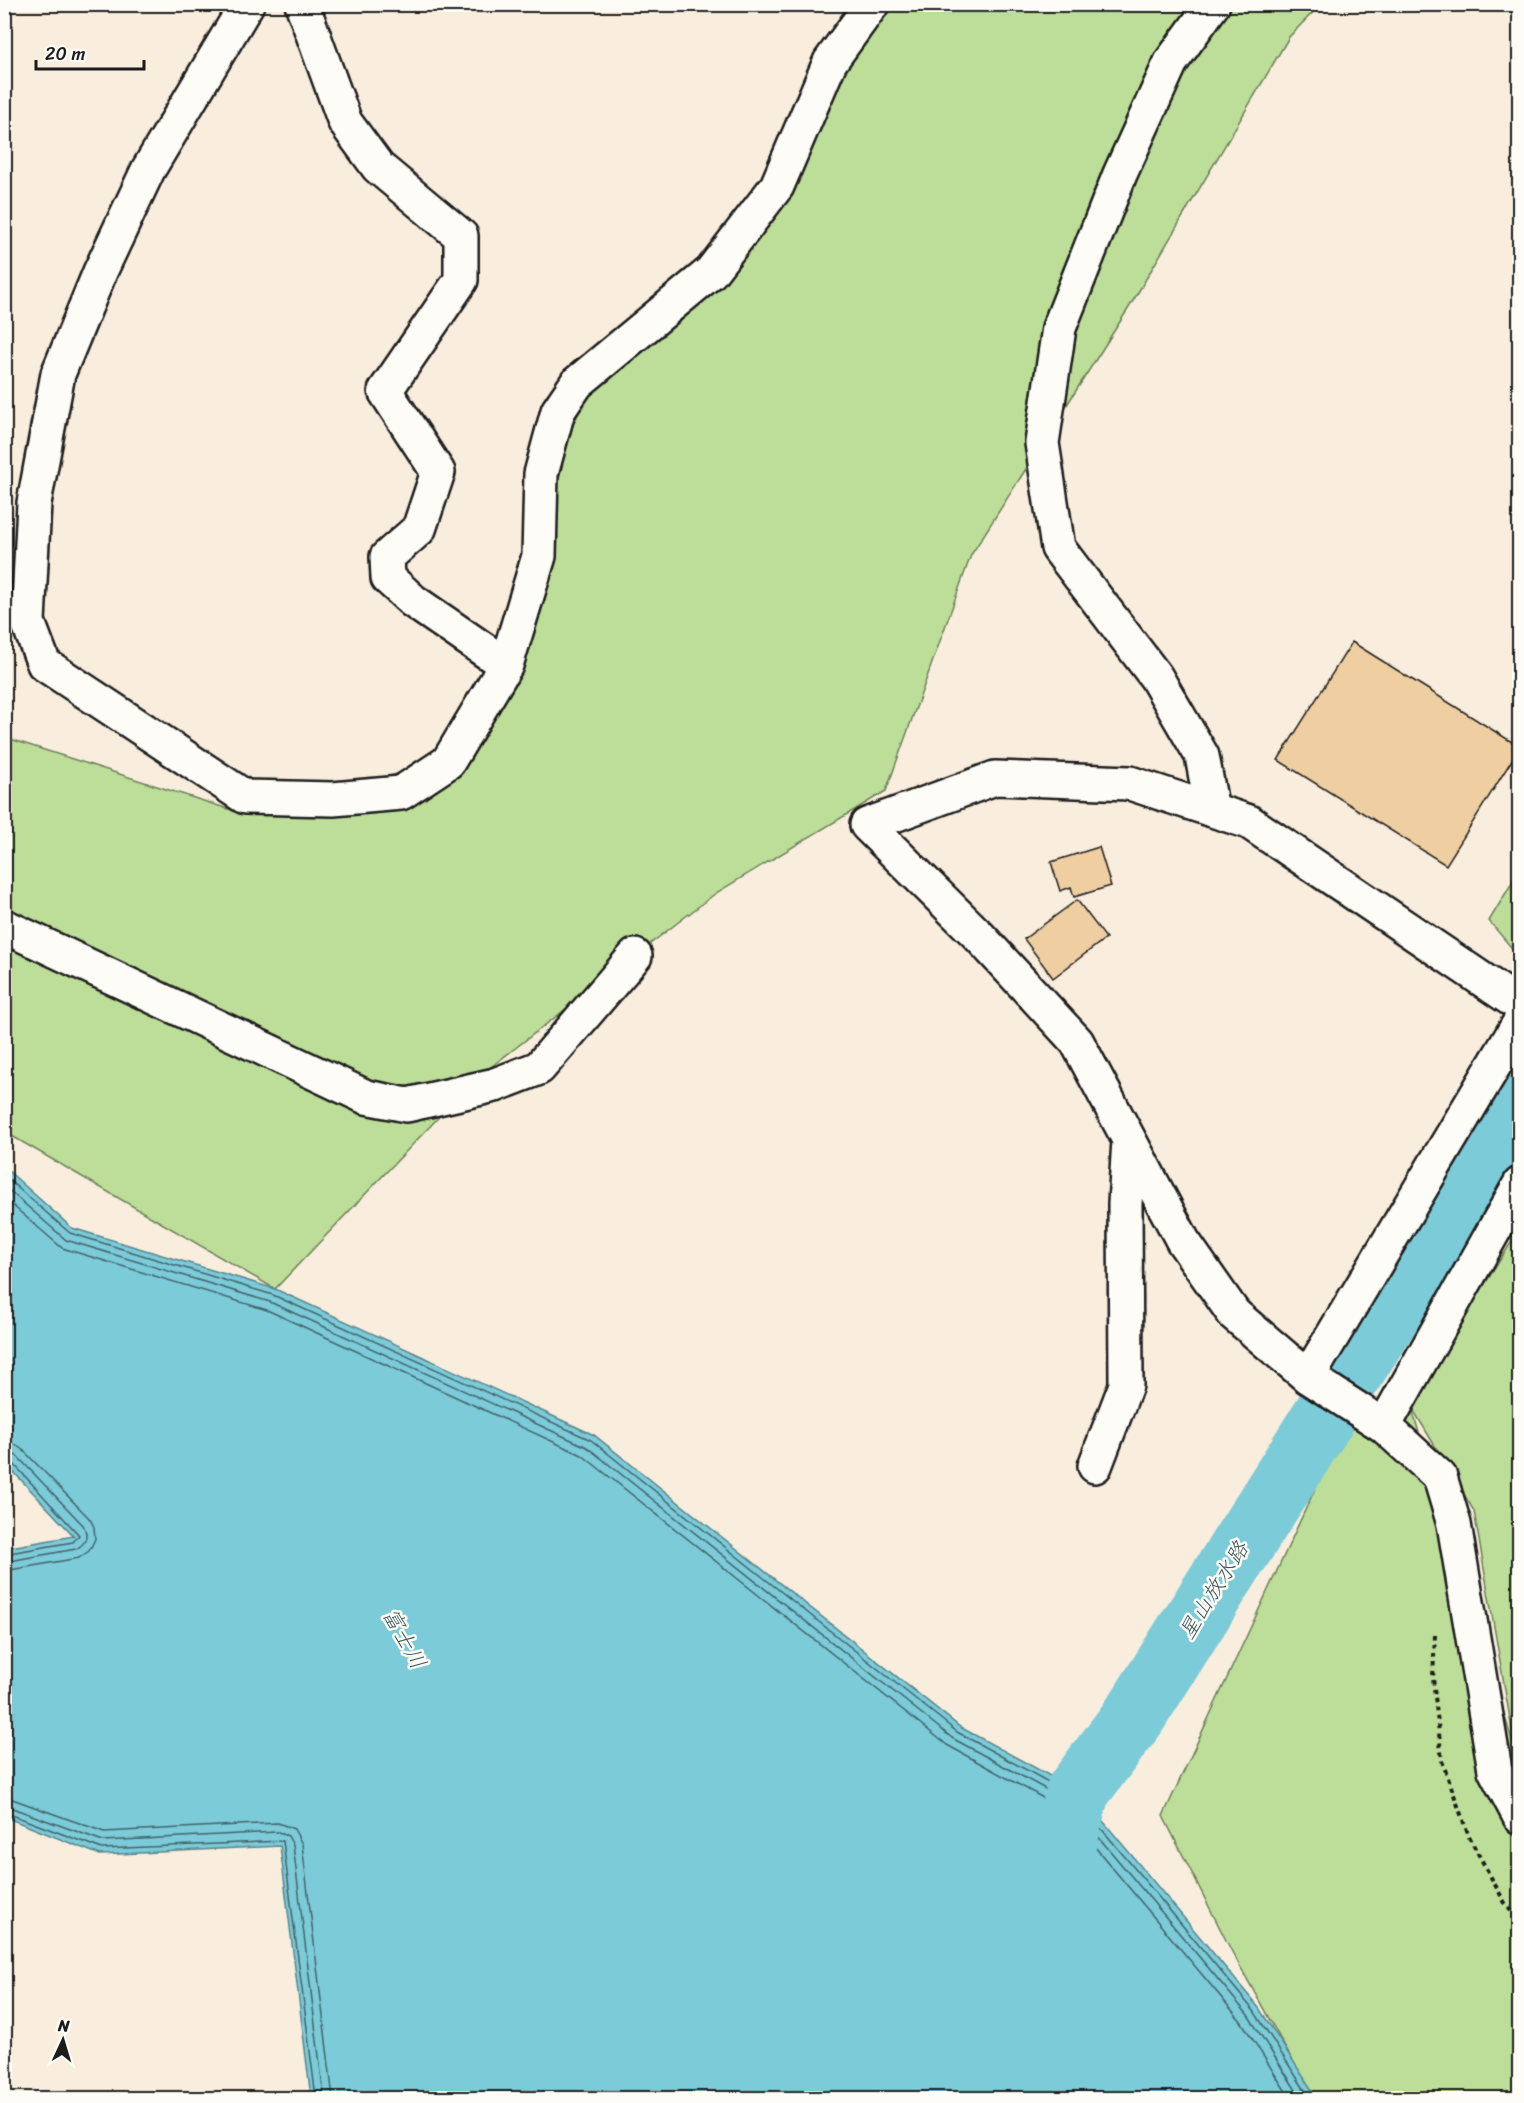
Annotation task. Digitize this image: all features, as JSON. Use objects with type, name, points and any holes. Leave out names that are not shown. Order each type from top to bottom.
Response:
[{"type":"street","points":[[248,4],[148,170],[100,272],[58,374],[34,503],[28,622],[44,664],[245,797],[333,799],[400,793],[448,762],[506,665],[538,556],[541,474],[558,411],[577,383],[711,272],[777,186],[830,62],[872,4]]},
{"type":"street","points":[[302,4],[345,122],[378,167],[461,236],[461,280],[385,391],[438,472],[419,529],[387,557],[388,578],[413,601],[506,665]]},
{"type":"street","points":[[1212,810],[1202,756],[1156,678],[1058,548],[1042,443],[1059,328],[1120,174],[1171,62],[1214,4]]},
{"type":"street","points":[[1520,1005],[1249,822],[1130,783],[995,778],[867,825],[979,936],[1077,1042],[1182,1242],[1234,1314],[1308,1377],[1384,1426],[1440,1478],[1454,1524],[1496,1770],[1520,1817]]},
{"type":"street","points":[[4,926],[366,1097],[407,1105],[495,1085],[539,1068],[599,1001],[635,956]]},
{"type":"street","points":[[1308,1377],[1520,1022]]},
{"type":"street","points":[[1095,1466],[1126,1385],[1125,1204],[1129,1140]]},
{"type":"street","points":[[1384,1426],[1520,1184]]},
{"type":"green space","points":[[873,5],[1320,5],[1289,37],[1130,306],[971,555],[886,791],[716,893],[474,1080],[275,1289],[5,1132],[4,737],[247,815],[459,757],[552,474],[588,391],[724,262]]},
{"type":"green space","points":[[1519,871],[1519,944],[1515,952],[1489,921]]},
{"type":"green space","points":[[1516,1235],[1519,1235],[1519,2098],[1313,2098],[1231,1950],[1163,1816],[1340,1435],[1409,1403]],"holes":[[[1411,1406],[1474,1511],[1516,1753]]]},
{"type":"water","name":"富士川","points":[[5,1168],[72,1228],[275,1289],[594,1435],[960,1727],[1078,1791],[1259,2008],[1317,2098],[311,2098],[280,1846],[100,1855],[5,1817],[5,1548],[74,1536],[5,1463]]},
{"type":"building","points":[[1352,642],[1520,747],[1446,865],[1278,760]]},
{"type":"building","points":[[1099,847],[1111,886],[1074,897],[1071,887],[1060,891],[1051,862]]},
{"type":"building","points":[[1077,900],[1106,938],[1053,978],[1024,939]]},
{"type":"waterway","name":"星山放水路","points":[[1065,1876],[1061,1856],[1078,1791],[1135,1715],[1520,1106]]}]
